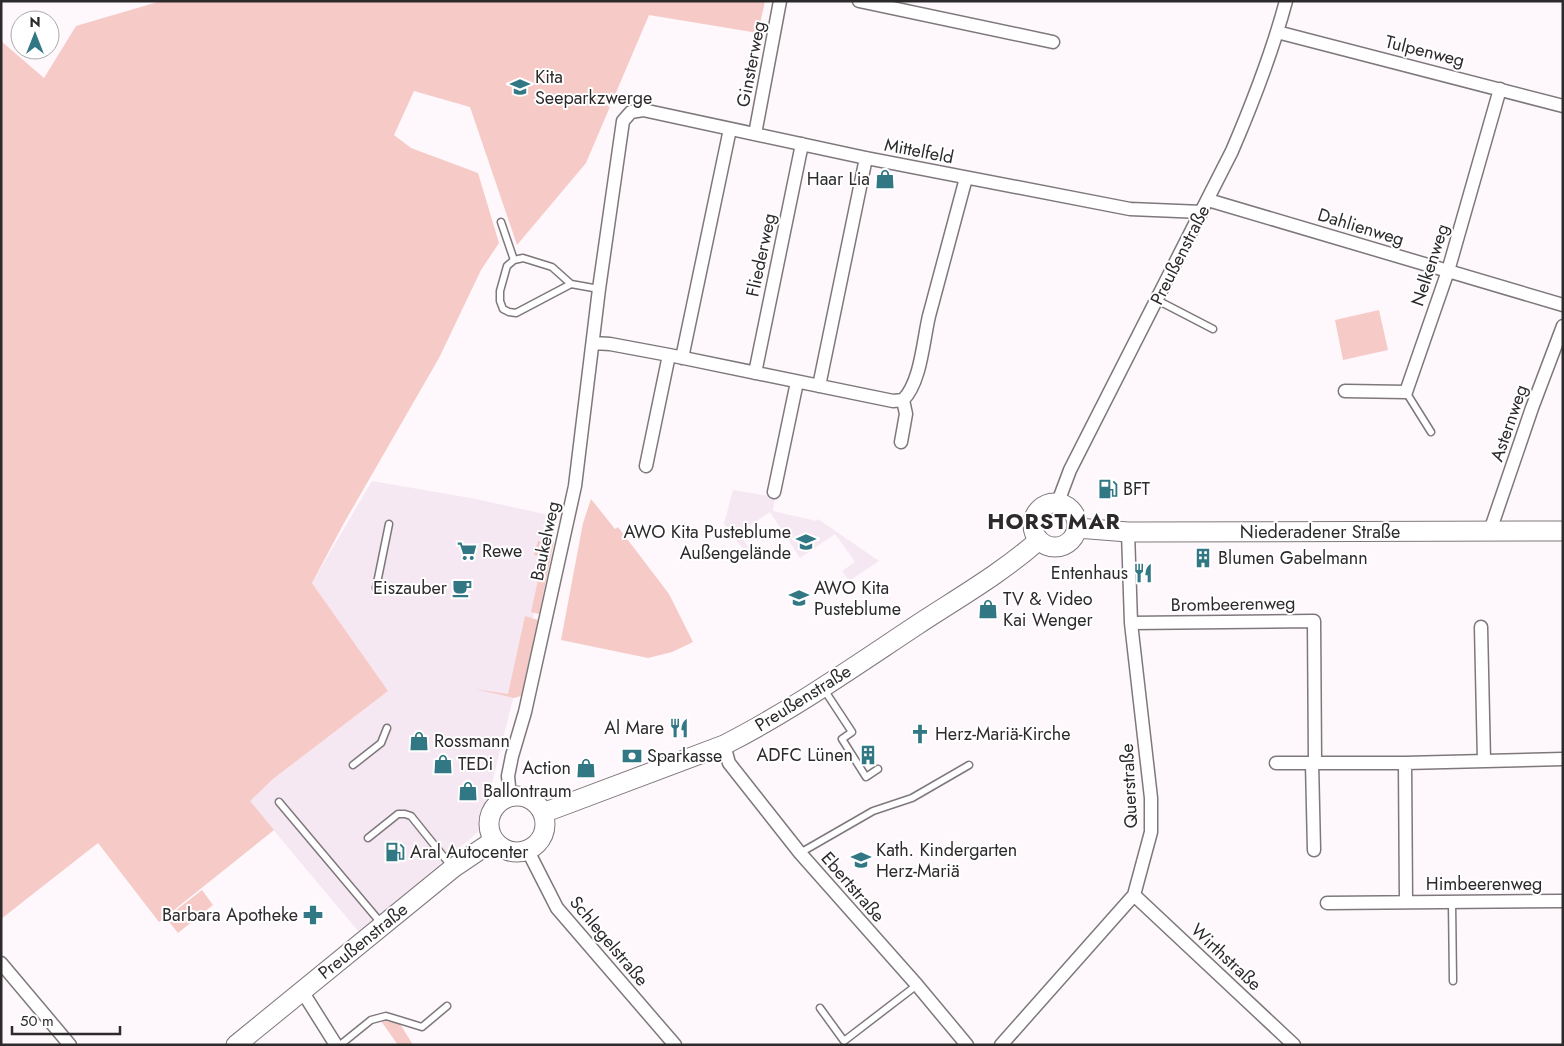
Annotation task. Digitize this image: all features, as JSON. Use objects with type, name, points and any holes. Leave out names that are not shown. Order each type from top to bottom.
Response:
[{"type":"street","name":"Ginsterweg","points":[[755,134],[780,1]]},
{"type":"street","points":[[859,1],[1053,42]]},
{"type":"street","name":"Preußenstraße","points":[[1058,502],[1070,470],[1232,151],[1252,104],[1278,32],[1286,1]]},
{"type":"street","name":"Tulpenweg","points":[[1278,32],[1563,106]]},
{"type":"street","name":"Nelkenweg","points":[[1406,392],[1448,271],[1500,89]]},
{"type":"street","name":"Mittelfeld","points":[[631,112],[643,110],[866,158],[1130,209],[1202,212]]},
{"type":"street","name":"Baukelweg","points":[[510,797],[508,776],[512,756],[525,712],[575,486],[599,289],[623,121],[631,112]]},
{"type":"street","points":[[682,358],[730,129]]},
{"type":"street","name":"Fliederweg","points":[[754,373],[802,144]]},
{"type":"street","points":[[819,386],[866,158]]},
{"type":"street","points":[[593,342],[669,355],[893,401],[903,400],[910,394],[918,372],[929,317],[966,178]]},
{"type":"street","name":"Dahlienweg","points":[[1208,200],[1563,305]]},
{"type":"street","name":"Asternweg","points":[[1490,531],[1532,408],[1563,326]]},
{"type":"street","points":[[646,466],[669,355]]},
{"type":"street","points":[[774,492],[797,382]]},
{"type":"street","points":[[1344,391],[1406,392]]},
{"type":"street","points":[[901,442],[906,414],[903,400]]},
{"type":"street","points":[[1058,502],[1073,511],[1078,528],[1070,542],[1054,547],[1046,545],[1034,534],[1034,518],[1037,511],[1043,506],[1058,502]]},
{"type":"street","name":"Niederadener Straße","points":[[1078,528],[1128,532],[1563,531]]},
{"type":"street","name":"Querstraße","points":[[1000,1045],[1134,895],[1151,832],[1152,813],[1131,623],[1128,532]]},
{"type":"street","name":"Preußenstraße","points":[[543,813],[724,745],[765,724],[1014,561],[1039,540]]},
{"type":"street","name":"Brombeerenweg","points":[[1131,623],[1314,621],[1314,850]]},
{"type":"street","points":[[1481,627],[1484,761]]},
{"type":"street","name":"Ebertstraße","points":[[724,745],[729,763],[800,853],[917,985],[967,1045]]},
{"type":"street","points":[[1276,763],[1404,763],[1563,759]]},
{"type":"street","name":"Himbeerenweg","points":[[1404,763],[1406,902]]},
{"type":"street","points":[[520,796],[529,799],[543,813],[546,822],[545,831],[536,846],[528,851],[508,852],[500,848],[489,832],[490,814],[502,800],[510,797],[520,796]]},
{"type":"street","name":"Preußenstraße","points":[[236,1045],[452,868],[493,840]]},
{"type":"street","name":"Schlegelstraße","points":[[528,851],[557,908],[675,1045]]},
{"type":"street","name":"Wirthstraße","points":[[1134,895],[1294,1045]]},
{"type":"street","name":"Himbeerenweg","points":[[1326,903],[1563,901]]},
{"type":"street","points":[[1,963],[70,1045]]},
{"type":"street","points":[[302,991],[336,1045]]},
{"type":"lane","points":[[501,222],[514,260]]},
{"type":"lane","points":[[571,284],[516,313],[503,309],[500,301],[500,291],[507,266],[514,260],[523,258],[552,267],[571,284],[599,289]]},
{"type":"lane","points":[[1157,300],[1213,329]]},
{"type":"lane","points":[[1406,392],[1431,432]]},
{"type":"lane","points":[[376,588],[389,524]]},
{"type":"lane","points":[[822,687],[852,732],[842,739],[866,777],[878,769]]},
{"type":"lane","points":[[353,765],[381,743],[387,728]]},
{"type":"lane","points":[[800,853],[873,811],[912,798],[969,765]]},
{"type":"lane","points":[[279,802],[382,924]]},
{"type":"lane","points":[[368,838],[398,814],[411,816],[452,868]]},
{"type":"lane","points":[[1452,902],[1453,981]]},
{"type":"lane","points":[[820,1008],[844,1041],[917,985]]},
{"type":"lane","points":[[340,1045],[371,1020],[386,1016],[422,1027],[447,1006]]},
{"type":"shaded area","points":[[161,1],[765,1],[758,33],[649,15],[586,163],[517,245],[470,107],[414,91],[394,135],[411,148],[478,173],[499,243],[481,270],[439,358],[344,523],[312,583],[388,691],[273,779],[250,801],[274,830],[159,922],[98,843],[1,919],[1,41],[10,49],[10,60],[23,60],[44,78],[55,60],[60,60],[60,52],[76,26]]},
{"type":"shaded area","points":[[1379,310],[1388,350],[1343,360],[1335,320]]},
{"type":"shaded area","points":[[372,481],[476,499],[558,517],[491,787],[478,832],[359,932],[249,801],[273,779],[387,691],[312,583]]},
{"type":"shaded area","name":"AWO Kita Pusteblume Außengelände","points":[[733,490],[775,497],[773,511],[816,521],[818,519],[879,561],[849,581],[842,571],[855,562],[835,534],[800,558],[770,512],[739,533],[750,550],[746,553],[724,524]]},
{"type":"shaded area","points":[[591,499],[615,529],[618,527],[669,594],[693,642],[672,652],[648,658],[561,640],[583,523]]},
{"type":"shaded area","points":[[543,540],[554,542],[539,614],[531,612],[543,557],[534,555],[538,541],[543,542]]},
{"type":"shaded area","points":[[525,616],[538,620],[521,696],[514,698],[475,689],[508,694]]},
{"type":"shaded area","points":[[202,890],[213,905],[178,933],[166,918]]},
{"type":"shaded area","points":[[381,1021],[399,1022],[413,1045],[398,1045]]},
{"type":"place","name":"Kita Seeparkzwerge","points":[[520,87]]},
{"type":"place","name":"Haar Lia","points":[[885,179]]},
{"type":"place","name":"BFT","points":[[1108,489]]},
{"type":"place","name":"AWO Kita Pusteblume Außengelände","points":[[806,542]]},
{"type":"place","name":"Rewe","points":[[467,551]]},
{"type":"place","name":"Blumen Gabelmann","points":[[1203,558]]},
{"type":"place","name":"Entenhaus","points":[[1143,573]]},
{"type":"place","name":"Eiszauber","points":[[462,588]]},
{"type":"place","name":"AWO Kita Pusteblume","points":[[799,598]]},
{"type":"place","name":"TV & Video Kai Wenger","points":[[988,609]]},
{"type":"place","name":"Al Mare","points":[[679,728]]},
{"type":"place","name":"Herz-Mariä-Kirche","points":[[920,734]]},
{"type":"place","name":"Rossmann","points":[[419,741]]},
{"type":"place","name":"ADFC Lünen","points":[[868,755]]},
{"type":"place","name":"Sparkasse","points":[[632,756]]},
{"type":"place","name":"TEDi","points":[[443,764]]},
{"type":"place","name":"Action","points":[[586,768]]},
{"type":"place","name":"Ballontraum","points":[[468,791]]},
{"type":"place","name":"Aral Autocenter","points":[[395,852]]},
{"type":"place","name":"Kath. Kindergarten Herz-Mariä","points":[[861,860]]},
{"type":"place","name":"Barbara Apotheke","points":[[313,915]]},
{"type":"district","name":"HORSTMAR","points":[[1054,521]]}]
